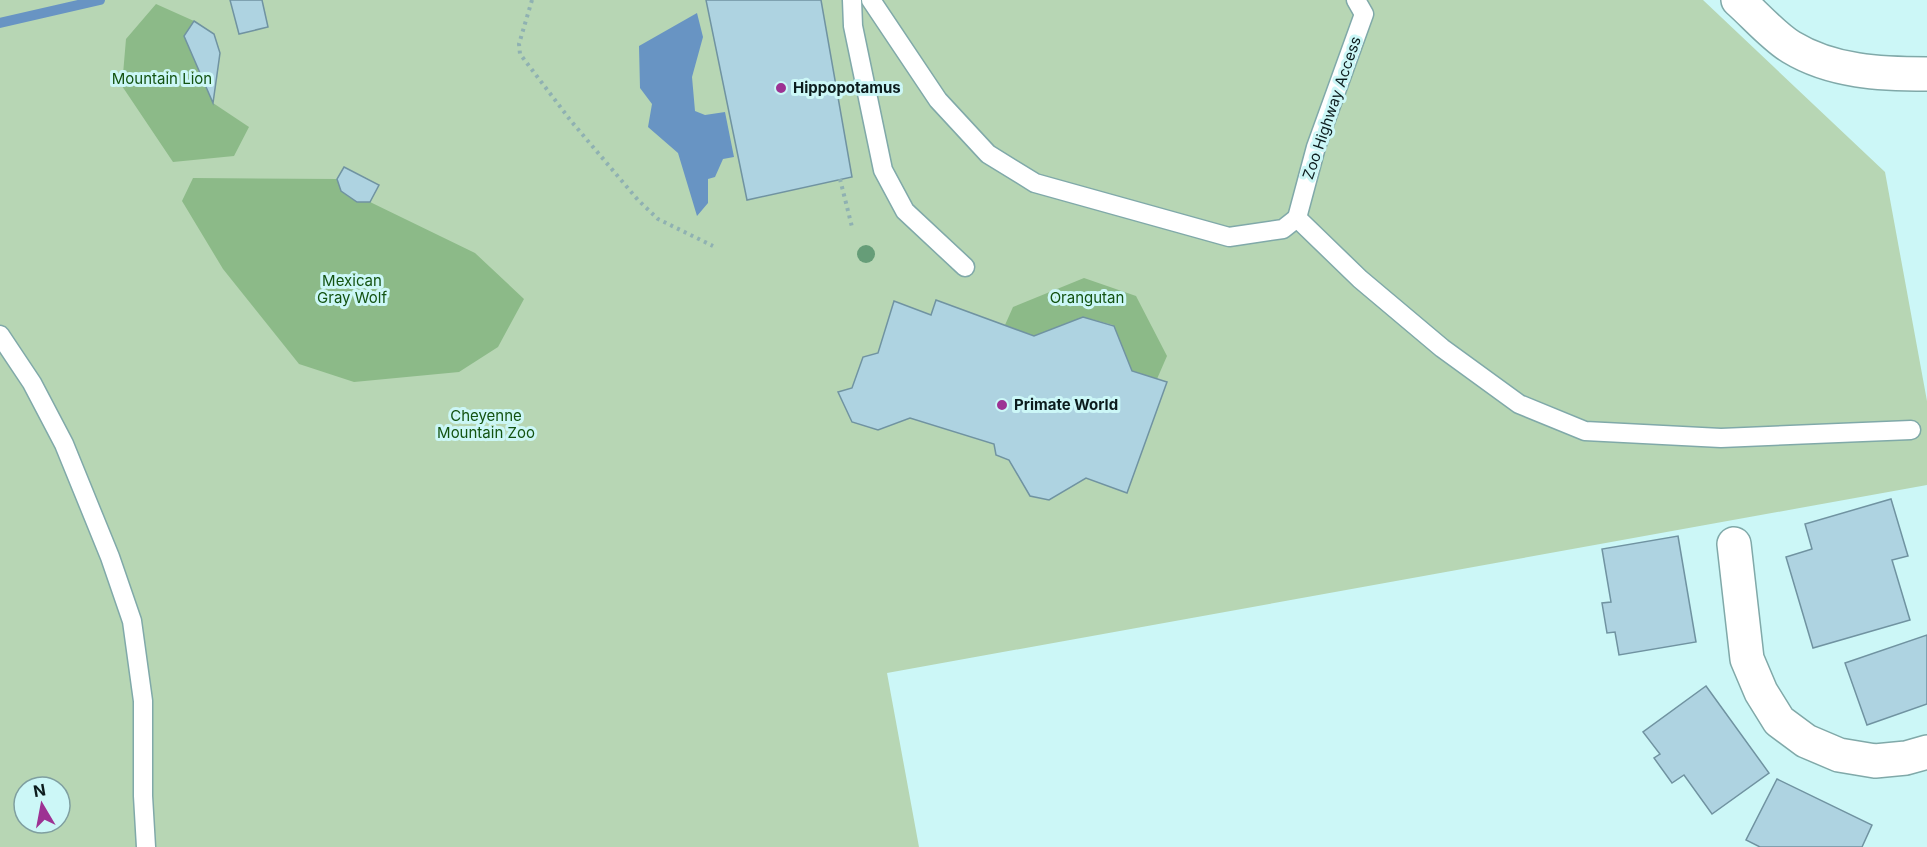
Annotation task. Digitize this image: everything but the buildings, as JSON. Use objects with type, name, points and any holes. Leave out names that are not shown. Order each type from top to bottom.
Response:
[{"type":"street","points":[[1738,0],[1790,46],[1816,59],[1848,69],[1883,74],[1927,74]]},
{"type":"street","points":[[1734,544],[1747,659],[1761,692],[1779,721],[1806,741],[1839,754],[1875,761],[1906,758],[1927,752]]},
{"type":"lane","points":[[852,0],[853,26],[883,170],[905,211],[965,267]]},
{"type":"lane","points":[[871,0],[938,100],[988,154],[1035,183],[1229,237],[1283,229],[1297,218],[1360,279],[1442,348],[1519,404],[1585,431],[1721,438],[1911,430]]},
{"type":"lane","name":"Zoo Highway Access","points":[[1297,218],[1316,147],[1364,14],[1356,0]]},
{"type":"lane","points":[[0,335],[32,383],[64,444],[110,557],[132,621],[143,701],[143,796],[146,847]]},
{"type":"path","points":[[532,0],[519,44],[520,54],[571,121],[638,200],[658,219],[713,246]]},
{"type":"path","points":[[840,179],[852,226]]},
{"type":"green space","name":"Cheyenne Mountain Zoo","points":[[0,0],[1703,0],[1885,172],[1927,401],[1927,485],[887,673],[919,847],[0,847]]},
{"type":"green space","name":"Mountain Lion","points":[[156,4],[194,21],[184,36],[213,103],[249,127],[234,156],[173,162],[122,86],[126,39]]},
{"type":"green space","name":"Mexican Gray Wolf","points":[[193,178],[337,179],[342,190],[349,197],[358,201],[370,202],[475,253],[524,299],[498,347],[459,372],[354,382],[299,364],[223,269],[182,201]]},
{"type":"green space","name":"Orangutan","points":[[1084,278],[1136,296],[1167,356],[1157,379],[1132,371],[1113,325],[1083,317],[1034,336],[1005,325],[1013,307]]},
{"type":"water","points":[[697,13],[703,37],[692,77],[695,111],[705,115],[725,112],[734,157],[723,159],[715,177],[708,179],[708,203],[697,216],[678,153],[648,127],[652,104],[640,88],[639,46]]},
{"type":"waterway","points":[[0,23],[100,0]]},
{"type":"place","name":"Hippopotamus","points":[[781,88]]},
{"type":"place","name":"Primate World","points":[[1002,405]]}]
